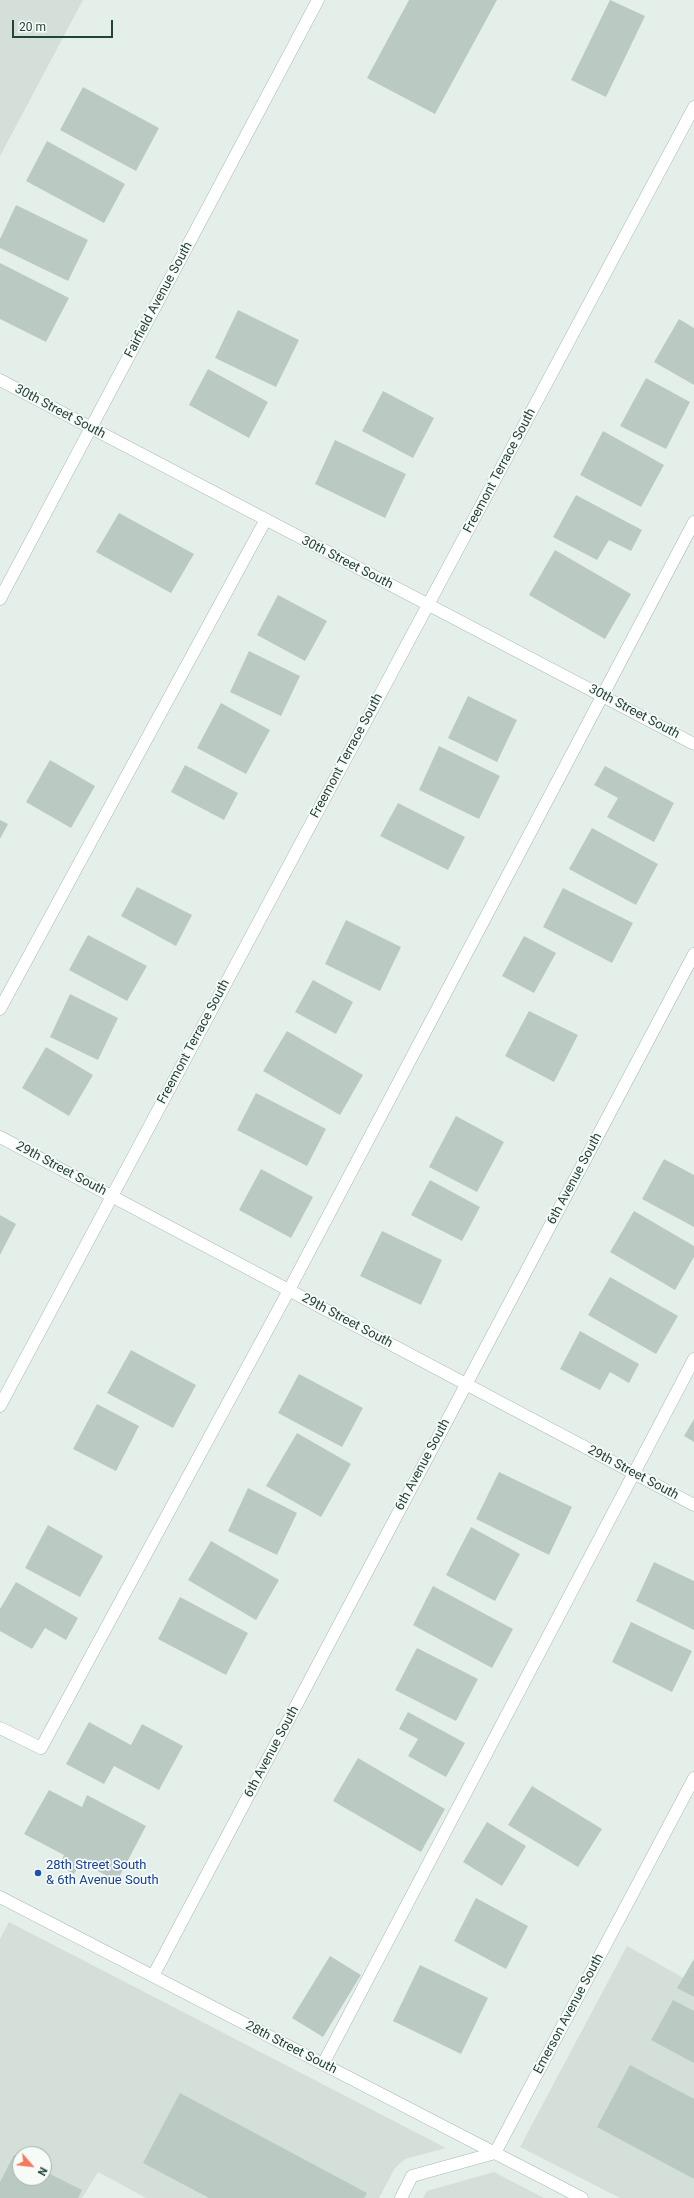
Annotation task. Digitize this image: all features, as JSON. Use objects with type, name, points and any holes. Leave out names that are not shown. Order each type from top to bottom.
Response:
[{"type":"street","name":"Fairfield Avenue South","points":[[0,600],[318,0]]},
{"type":"street","name":"Freemont Terrace South","points":[[0,1406],[694,107]]},
{"type":"street","name":"30th Street South","points":[[0,380],[265,521],[602,694],[694,744]]},
{"type":"street","points":[[0,1009],[265,521]]},
{"type":"street","points":[[0,1728],[41,1748],[289,1290],[694,522]]},
{"type":"street","name":"6th Avenue South","points":[[153,1976],[694,954]]},
{"type":"street","name":"29th Street South","points":[[0,1137],[694,1505]]},
{"type":"street","points":[[323,2064],[633,1472],[694,1359]]},
{"type":"street","name":"Emerson Avenue South","points":[[495,2153],[694,1778]]},
{"type":"street","name":"28th Street South","points":[[0,1897],[582,2198]]},
{"type":"street","points":[[401,2198],[412,2176],[495,2153]]},
{"type":"shaded area","points":[[0,0],[83,0],[0,156]]},
{"type":"shaded area","points":[[9,1922],[446,2148],[405,2159],[395,2168],[379,2198],[146,2198],[98,2172],[82,2198],[0,2198],[0,1939]]},
{"type":"shaded area","points":[[627,1946],[694,1984],[694,2198],[620,2198],[520,2147]]},
{"type":"shaded area","points":[[494,2172],[544,2198],[423,2198],[427,2191]]},
{"type":"building","points":[[409,0],[497,0],[435,114],[367,78]]},
{"type":"building","points":[[610,0],[645,16],[606,97],[571,80]]},
{"type":"building","points":[[83,87],[159,128],[136,171],[60,130]]},
{"type":"building","points":[[47,141],[125,184],[104,223],[26,181]]},
{"type":"building","points":[[16,205],[88,240],[68,281],[0,248],[0,239]]},
{"type":"building","points":[[0,263],[69,298],[46,342],[0,319]]},
{"type":"building","points":[[238,310],[299,340],[276,387],[215,358]]},
{"type":"building","points":[[679,319],[694,328],[694,385],[654,362]]},
{"type":"building","points":[[208,369],[268,402],[249,438],[189,405]]},
{"type":"building","points":[[646,378],[690,402],[666,449],[620,426]]},
{"type":"building","points":[[383,391],[434,418],[413,458],[362,431]]},
{"type":"building","points":[[603,431],[664,465],[641,507],[580,475]]},
{"type":"building","points":[[335,440],[406,474],[385,518],[315,484]]},
{"type":"building","points":[[576,495],[642,530],[631,551],[609,540],[597,560],[553,537]]},
{"type":"building","points":[[119,513],[194,554],[171,593],[96,552]]},
{"type":"building","points":[[555,550],[631,594],[605,639],[529,595]]},
{"type":"building","points":[[278,595],[327,621],[305,661],[257,635]]},
{"type":"building","points":[[249,651],[300,676],[281,716],[230,692]]},
{"type":"building","points":[[468,696],[517,720],[497,762],[448,738]]},
{"type":"building","points":[[221,703],[270,730],[246,774],[197,748]]},
{"type":"building","points":[[439,746],[500,776],[479,819],[419,790]]},
{"type":"building","points":[[50,760],[95,786],[71,828],[26,802]]},
{"type":"building","points":[[185,765],[238,793],[224,820],[171,792]]},
{"type":"building","points":[[605,766],[674,803],[654,842],[607,817],[618,798],[594,785]]},
{"type":"building","points":[[398,803],[465,837],[448,870],[380,836]]},
{"type":"building","points":[[0,820],[8,824],[0,839]]},
{"type":"building","points":[[592,828],[658,864],[636,905],[569,869]]},
{"type":"building","points":[[137,887],[192,915],[176,946],[121,916]]},
{"type":"building","points":[[563,888],[633,923],[612,963],[543,927]]},
{"type":"building","points":[[346,920],[401,947],[380,991],[325,964]]},
{"type":"building","points":[[88,935],[147,966],[127,1001],[69,970]]},
{"type":"building","points":[[524,936],[556,953],[534,993],[502,976]]},
{"type":"building","points":[[313,980],[353,1002],[336,1034],[295,1012]]},
{"type":"building","points":[[70,994],[118,1018],[98,1060],[50,1037]]},
{"type":"building","points":[[529,1011],[578,1035],[554,1082],[505,1056]]},
{"type":"building","points":[[287,1031],[363,1075],[340,1115],[263,1071]]},
{"type":"building","points":[[46,1047],[93,1075],[69,1116],[22,1088]]},
{"type":"building","points":[[256,1093],[326,1129],[307,1166],[237,1130]]},
{"type":"building","points":[[456,1116],[504,1142],[477,1192],[429,1167]]},
{"type":"building","points":[[664,1159],[694,1175],[694,1227],[642,1199]]},
{"type":"building","points":[[261,1169],[313,1197],[291,1238],[239,1210]]},
{"type":"building","points":[[430,1180],[480,1207],[462,1241],[411,1215]]},
{"type":"building","points":[[634,1211],[694,1246],[694,1257],[675,1290],[610,1252]]},
{"type":"building","points":[[0,1215],[16,1224],[0,1255]]},
{"type":"building","points":[[382,1231],[442,1260],[421,1305],[360,1276]]},
{"type":"building","points":[[610,1277],[678,1316],[656,1354],[588,1315]]},
{"type":"building","points":[[580,1331],[639,1364],[629,1383],[610,1372],[600,1390],[560,1369]]},
{"type":"building","points":[[131,1350],[196,1385],[173,1428],[107,1393]]},
{"type":"building","points":[[299,1374],[363,1408],[342,1447],[278,1413]]},
{"type":"building","points":[[97,1404],[139,1426],[116,1471],[73,1449]]},
{"type":"building","points":[[694,1419],[694,1442],[684,1436]]},
{"type":"building","points":[[297,1433],[351,1464],[321,1517],[266,1486]]},
{"type":"building","points":[[499,1472],[572,1507],[549,1555],[476,1519]]},
{"type":"building","points":[[248,1488],[297,1513],[277,1555],[228,1531]]},
{"type":"building","points":[[48,1525],[103,1556],[80,1597],[25,1568]]},
{"type":"building","points":[[471,1527],[520,1554],[495,1601],[446,1575]]},
{"type":"building","points":[[211,1541],[279,1580],[256,1620],[188,1580]]},
{"type":"building","points":[[654,1562],[694,1581],[694,1630],[636,1601]]},
{"type":"building","points":[[16,1582],[78,1618],[66,1640],[45,1628],[32,1649],[0,1631],[0,1609]]},
{"type":"building","points":[[433,1586],[513,1629],[492,1668],[413,1625]]},
{"type":"building","points":[[180,1597],[248,1633],[226,1675],[158,1639]]},
{"type":"building","points":[[631,1622],[692,1651],[672,1692],[612,1662]]},
{"type":"building","points":[[417,1648],[478,1679],[456,1721],[395,1690]]},
{"type":"building","points":[[408,1712],[465,1743],[446,1777],[408,1756],[418,1739],[399,1729]]},
{"type":"building","points":[[89,1722],[131,1745],[142,1724],[183,1746],[159,1790],[114,1766],[104,1784],[66,1764]]},
{"type":"building","points":[[358,1758],[445,1809],[421,1852],[333,1801]]},
{"type":"building","points":[[532,1786],[602,1829],[578,1867],[508,1825]]},
{"type":"building","points":[[49,1790],[82,1807],[87,1795],[146,1826],[117,1881],[81,1862],[74,1874],[59,1866],[64,1855],[24,1834]]},
{"type":"building","points":[[487,1822],[526,1846],[502,1886],[463,1862]]},
{"type":"building","points":[[476,1898],[528,1926],[506,1969],[454,1941]]},
{"type":"building","points":[[330,1956],[361,1975],[323,2037],[292,2018]]},
{"type":"building","points":[[694,1959],[694,1997],[677,1988]]},
{"type":"building","points":[[420,1965],[488,1998],[461,2054],[393,2021]]},
{"type":"building","points":[[673,2000],[694,2011],[694,2063],[651,2040]]},
{"type":"building","points":[[630,2065],[694,2099],[694,2179],[597,2127]]},
{"type":"building","points":[[180,2093],[367,2193],[364,2198],[209,2198],[143,2163]]},
{"type":"building","points":[[12,2159],[12,2186],[52,2186],[52,2175],[82,2190],[78,2198],[0,2198],[0,2182]]},
{"type":"place","name":"28th Street South & 6th Avenue South","points":[[38,1873]]}]
